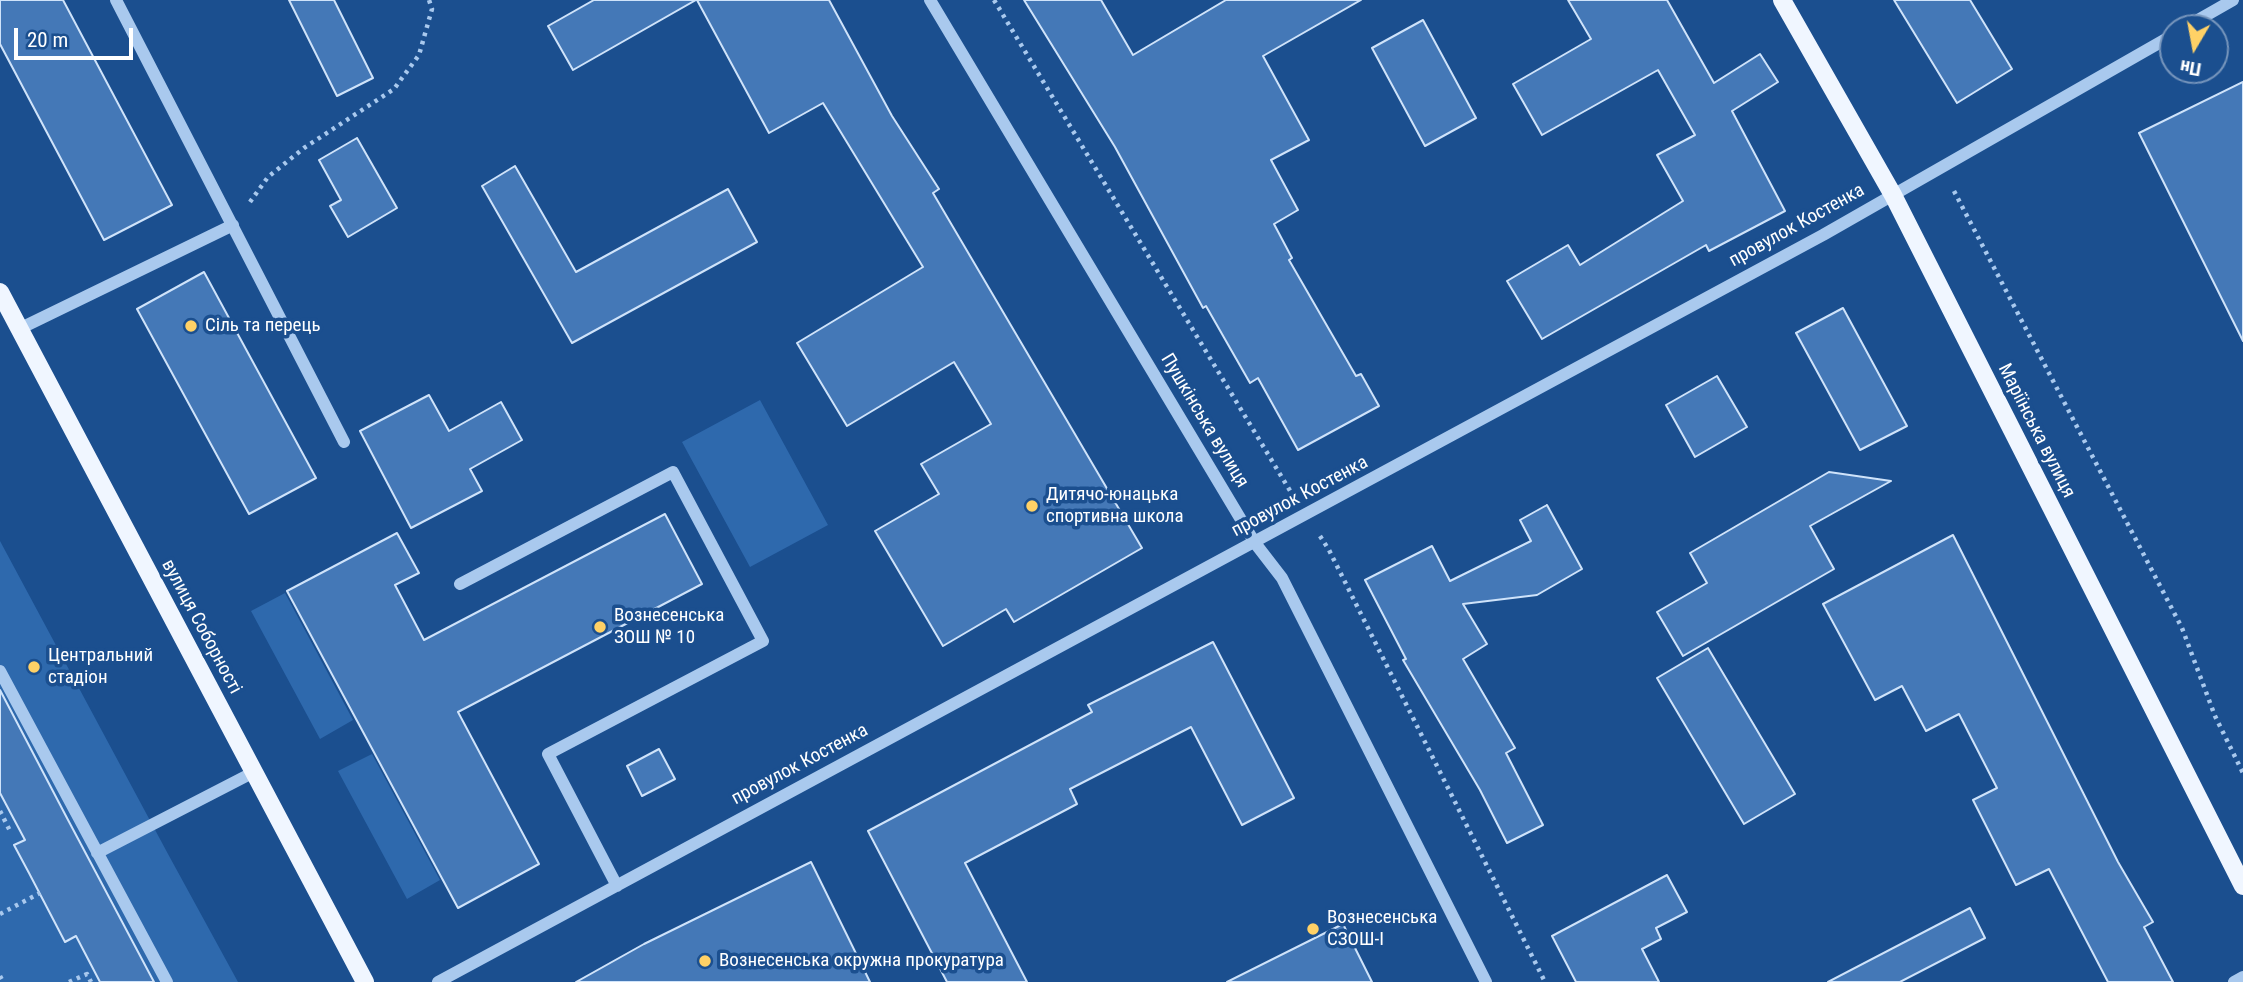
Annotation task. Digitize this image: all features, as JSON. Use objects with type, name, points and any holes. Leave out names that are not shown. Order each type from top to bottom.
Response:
[{"type":"main road","name":"Маріїнська вулиця","points":[[1782,0],[1893,195],[2243,886]]},
{"type":"main road","name":"вулиця Соборності","points":[[0,292],[365,982]]},
{"type":"street","points":[[116,0],[344,442]]},
{"type":"street","name":"Пушкінська вулиця","points":[[930,0],[1255,543],[1282,578],[1486,982]]},
{"type":"street","points":[[2208,14],[2233,0]]},
{"type":"street","name":"провулок Костенка","points":[[438,982],[1305,516],[1893,195],[2159,42]]},
{"type":"street","points":[[19,329],[233,225]]},
{"type":"street","points":[[460,584],[673,472],[764,641],[548,754],[617,886]]},
{"type":"street","points":[[0,671],[167,982]]},
{"type":"street","points":[[97,853],[254,772]]},
{"type":"street","points":[[2234,982],[2243,977]]},
{"type":"path","points":[[233,225],[268,177],[304,148],[394,89],[419,55],[432,9],[429,0]]},
{"type":"path","points":[[994,0],[1305,516],[1329,550],[1545,982]]},
{"type":"path","points":[[1942,168],[2182,628],[2215,716],[2243,773]]},
{"type":"path","points":[[0,811],[11,834]]},
{"type":"path","points":[[0,914],[40,893]]},
{"type":"path","points":[[69,982],[87,974],[91,982]]},
{"type":"path","points":[[0,976],[3,982]]},
{"type":"shaded area","points":[[760,400],[828,525],[750,567],[682,442]]},
{"type":"shaded area","name":"Центральний стадіон","points":[[0,541],[168,854],[238,982],[0,982]]},
{"type":"shaded area","points":[[285,593],[353,720],[320,739],[251,611]]},
{"type":"shaded area","points":[[372,754],[440,880],[407,899],[338,771]]},
{"type":"building","points":[[0,0],[63,0],[172,205],[104,240],[0,44]]},
{"type":"building","points":[[289,0],[334,0],[373,78],[337,96]]},
{"type":"building","points":[[594,0],[696,0],[573,70],[548,26]]},
{"type":"building","points":[[697,0],[829,0],[892,116],[939,189],[933,193],[1142,548],[1014,622],[1006,609],[943,646],[875,531],[939,494],[921,464],[991,424],[954,362],[847,426],[797,343],[923,267],[823,103],[769,133]]},
{"type":"building","points":[[1024,0],[1101,0],[1133,55],[1226,0],[1361,0],[1263,56],[1309,140],[1271,160],[1298,210],[1274,224],[1292,258],[1289,260],[1356,376],[1361,374],[1379,406],[1298,450],[1258,378],[1250,383],[1206,306],[1203,308],[1115,147]]},
{"type":"building","points":[[1568,0],[1667,0],[1714,83],[1760,54],[1778,82],[1732,111],[1785,211],[1709,251],[1706,245],[1542,339],[1507,281],[1568,245],[1580,265],[1683,201],[1657,155],[1695,135],[1658,70],[1542,135],[1513,84],[1591,39]]},
{"type":"building","points":[[1894,0],[1970,0],[2012,69],[1957,103]]},
{"type":"building","points":[[1423,20],[1476,118],[1425,146],[1372,48]]},
{"type":"building","points":[[2243,82],[2243,341],[2139,133]]},
{"type":"building","points":[[357,138],[397,208],[348,237],[330,206],[341,200],[319,160]]},
{"type":"building","points":[[515,166],[576,272],[728,189],[757,242],[572,343],[482,186]]},
{"type":"building","points":[[204,272],[316,478],[249,514],[137,309]]},
{"type":"building","points":[[1843,308],[1907,426],[1860,450],[1796,333]]},
{"type":"building","points":[[1717,376],[1747,427],[1695,457],[1666,405]]},
{"type":"building","points":[[429,395],[449,431],[501,402],[522,440],[470,469],[482,491],[411,528],[360,431]]},
{"type":"building","points":[[1829,472],[1891,481],[1810,526],[1834,569],[1683,656],[1657,612],[1707,583],[1690,553]]},
{"type":"building","points":[[1547,505],[1582,569],[1537,595],[1463,604],[1487,644],[1463,659],[1515,748],[1506,753],[1543,825],[1507,843],[1480,790],[1403,660],[1406,659],[1365,580],[1432,546],[1450,581],[1531,541],[1520,520]]},
{"type":"building","points":[[665,514],[702,584],[458,712],[539,864],[458,908],[287,591],[397,533],[419,573],[395,585],[424,640]]},
{"type":"building","points":[[1953,535],[2118,862],[2153,922],[2144,927],[2173,982],[2108,982],[2049,869],[2016,885],[1973,800],[1997,788],[1959,714],[1926,731],[1902,686],[1875,700],[1823,604]]},
{"type":"building","points":[[1213,642],[1294,798],[1242,825],[1191,727],[1070,789],[1077,804],[965,863],[1027,982],[947,982],[868,831],[1092,712],[1088,705]]},
{"type":"building","points":[[1708,648],[1795,794],[1744,824],[1657,678]]},
{"type":"building","points":[[0,690],[154,982],[100,982],[76,936],[65,942],[14,845],[25,840],[0,793]]},
{"type":"building","points":[[659,749],[675,779],[642,796],[627,766]]},
{"type":"building","points":[[811,862],[870,982],[576,982],[644,944]]},
{"type":"building","points":[[1667,875],[1687,912],[1656,928],[1661,939],[1642,949],[1659,982],[1576,982],[1552,936]]},
{"type":"building","points":[[1970,908],[1985,938],[1900,982],[1828,982]]},
{"type":"building","name":"Вознесенська СЗОШ-І","points":[[1343,924],[1372,982],[1227,982]]},
{"type":"place","name":"Сіль та перець","points":[[191,326]]},
{"type":"place","name":"Дитячо-юнацька спортивна школа","points":[[1032,506]]},
{"type":"place","name":"Вознесенська ЗОШ № 10","points":[[600,627]]},
{"type":"place","name":"Центральний стадіон","points":[[34,667]]},
{"type":"place","name":"Вознесенська СЗОШ-І","points":[[1313,929]]},
{"type":"place","name":"Вознесенська окружна прокуратура","points":[[705,961]]}]
